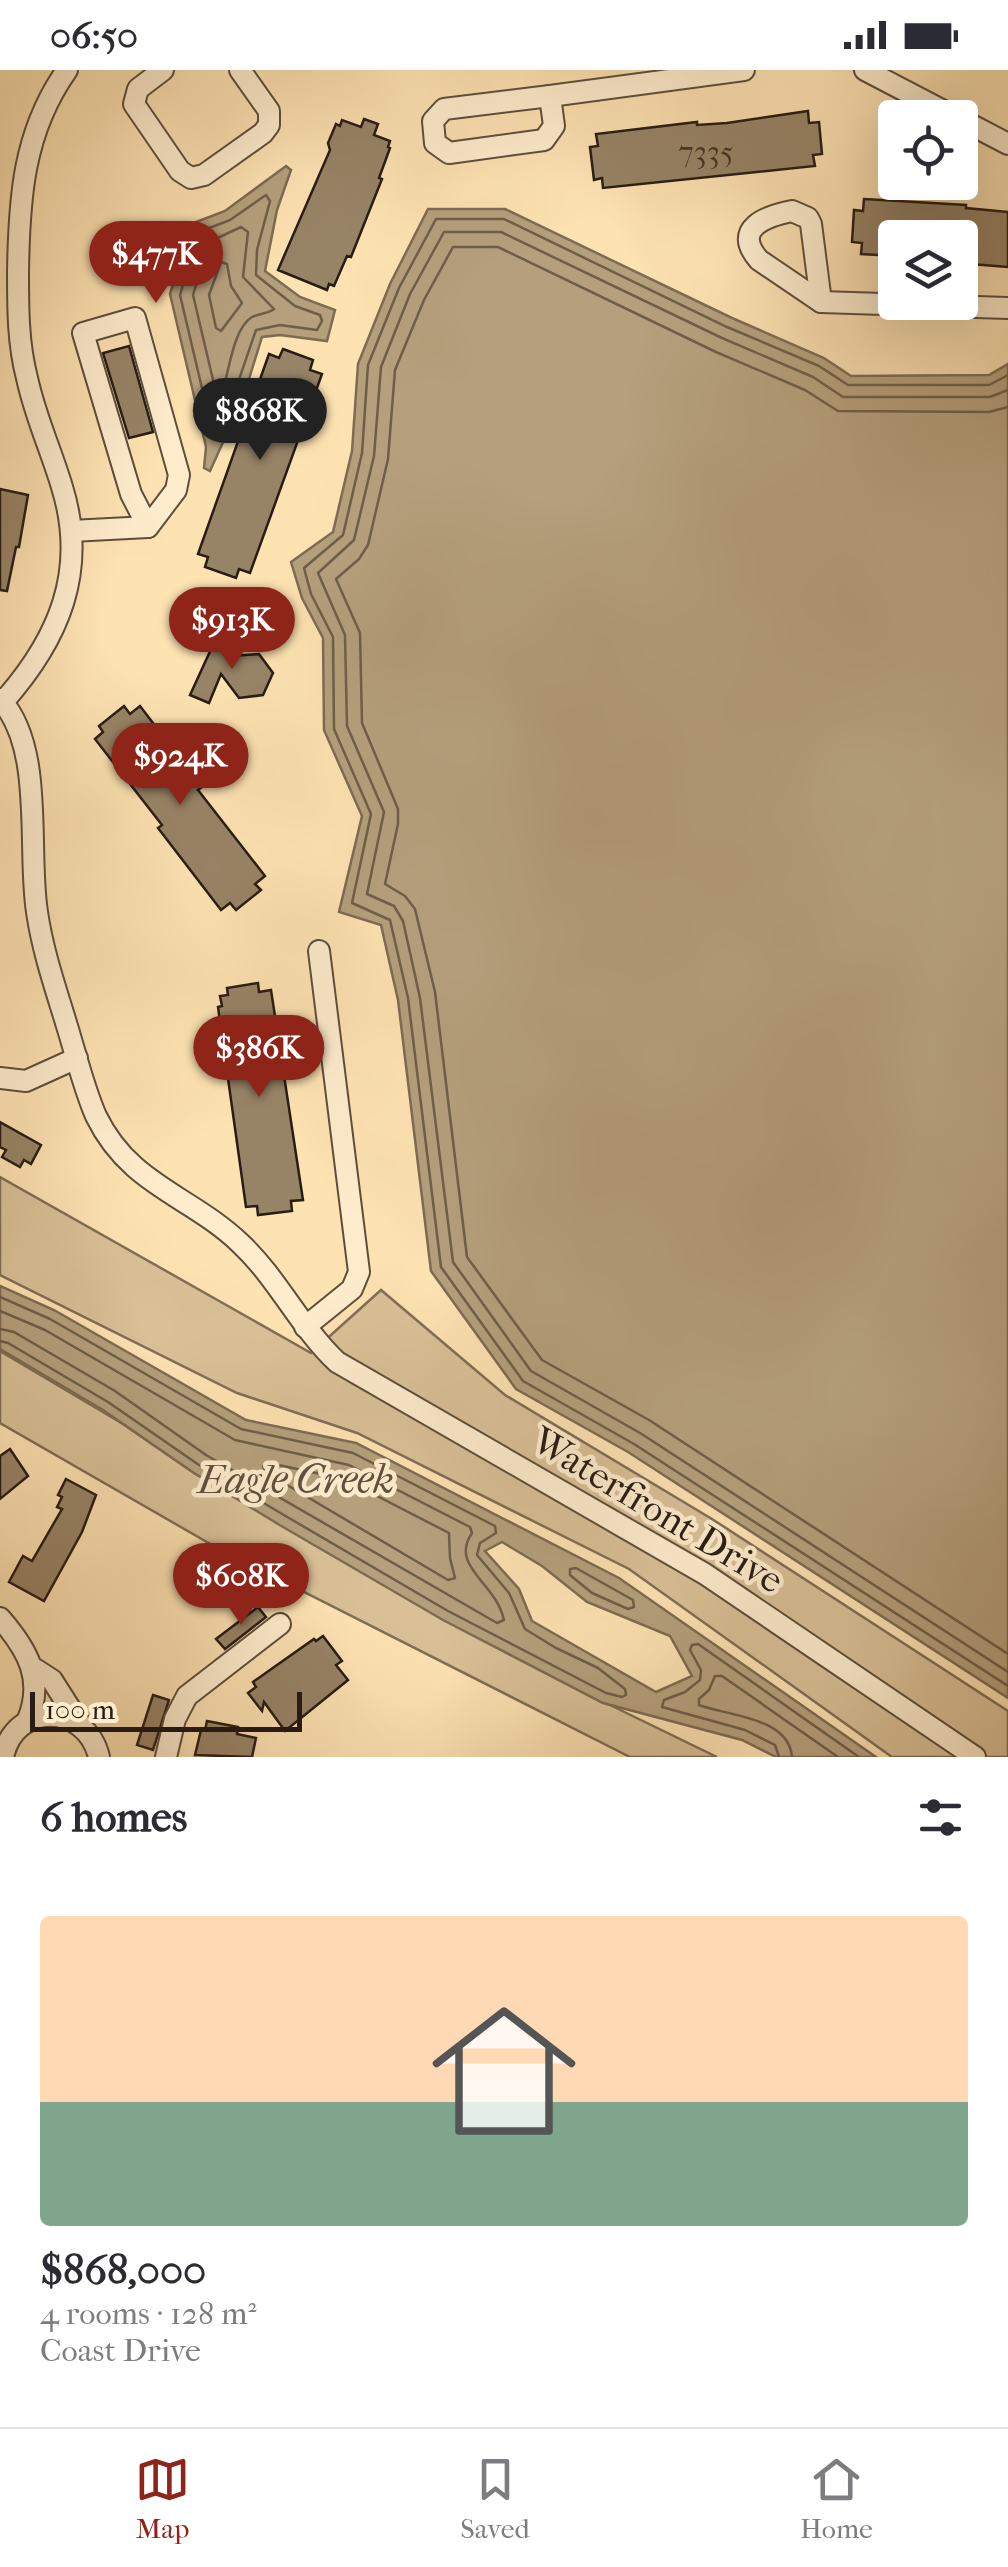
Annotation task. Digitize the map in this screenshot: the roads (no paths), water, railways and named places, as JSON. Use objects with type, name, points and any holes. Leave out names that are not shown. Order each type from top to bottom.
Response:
[{"type":"street","points":[[2,700],[36,664],[59,618],[70,570],[71,532],[62,486],[25,373],[18,286],[24,170],[40,118],[67,70]]},
{"type":"street","points":[[163,70],[138,89],[134,104],[180,171],[191,178],[204,175],[269,125],[268,112],[240,70]]},
{"type":"street","points":[[550,96],[554,126],[544,140],[449,153],[435,143],[433,121],[444,109],[744,70]]},
{"type":"street","points":[[865,70],[923,100]]},
{"type":"street","points":[[978,128],[1008,144]]},
{"type":"street","points":[[822,302],[808,218],[792,211],[764,216],[751,234],[755,258],[822,302],[1008,308]]},
{"type":"street","points":[[71,532],[148,526],[176,490],[179,475],[135,318],[83,332],[131,494],[148,526]]},
{"type":"street","name":"Waterfront Drive","points":[[2,700],[19,732],[29,766],[31,861],[38,922],[98,1118],[126,1160],[157,1187],[202,1212],[242,1245],[337,1362],[705,1574],[974,1757]]},
{"type":"street","points":[[305,1327],[340,1302],[359,1277],[319,951]]},
{"type":"street","points":[[0,1078],[26,1081],[77,1058]]},
{"type":"street","points":[[0,1618],[34,1669],[27,1722]]},
{"type":"street","points":[[166,1757],[175,1718],[187,1696],[280,1624]]},
{"type":"street","points":[[34,1669],[52,1680],[92,1738],[100,1757]]},
{"type":"street","points":[[3,1757],[10,1738],[27,1722],[50,1716],[80,1725]]},
{"type":"water","points":[[286,166],[291,170],[277,210],[265,271],[300,297],[335,310],[327,341],[280,335],[262,337],[243,398],[210,471],[204,468],[206,447],[170,294],[191,224],[225,211]]},
{"type":"water","points":[[428,209],[505,209],[824,358],[851,376],[989,375],[1008,364],[1008,1698],[628,1452],[516,1389],[431,1271],[398,1000],[381,925],[339,912],[362,816],[324,730],[323,638],[302,598],[291,562],[333,532],[352,451],[358,364],[390,284]]},
{"type":"water","name":"Eagle Creek","points":[[0,1286],[54,1310],[246,1420],[356,1443],[619,1578],[876,1757],[776,1757],[742,1740],[603,1703],[443,1620],[283,1527],[194,1473],[103,1410],[0,1349]],"holes":[[[502,1542],[542,1566],[587,1602],[670,1636],[692,1676],[656,1692],[532,1621],[519,1589],[485,1551]]]}]
